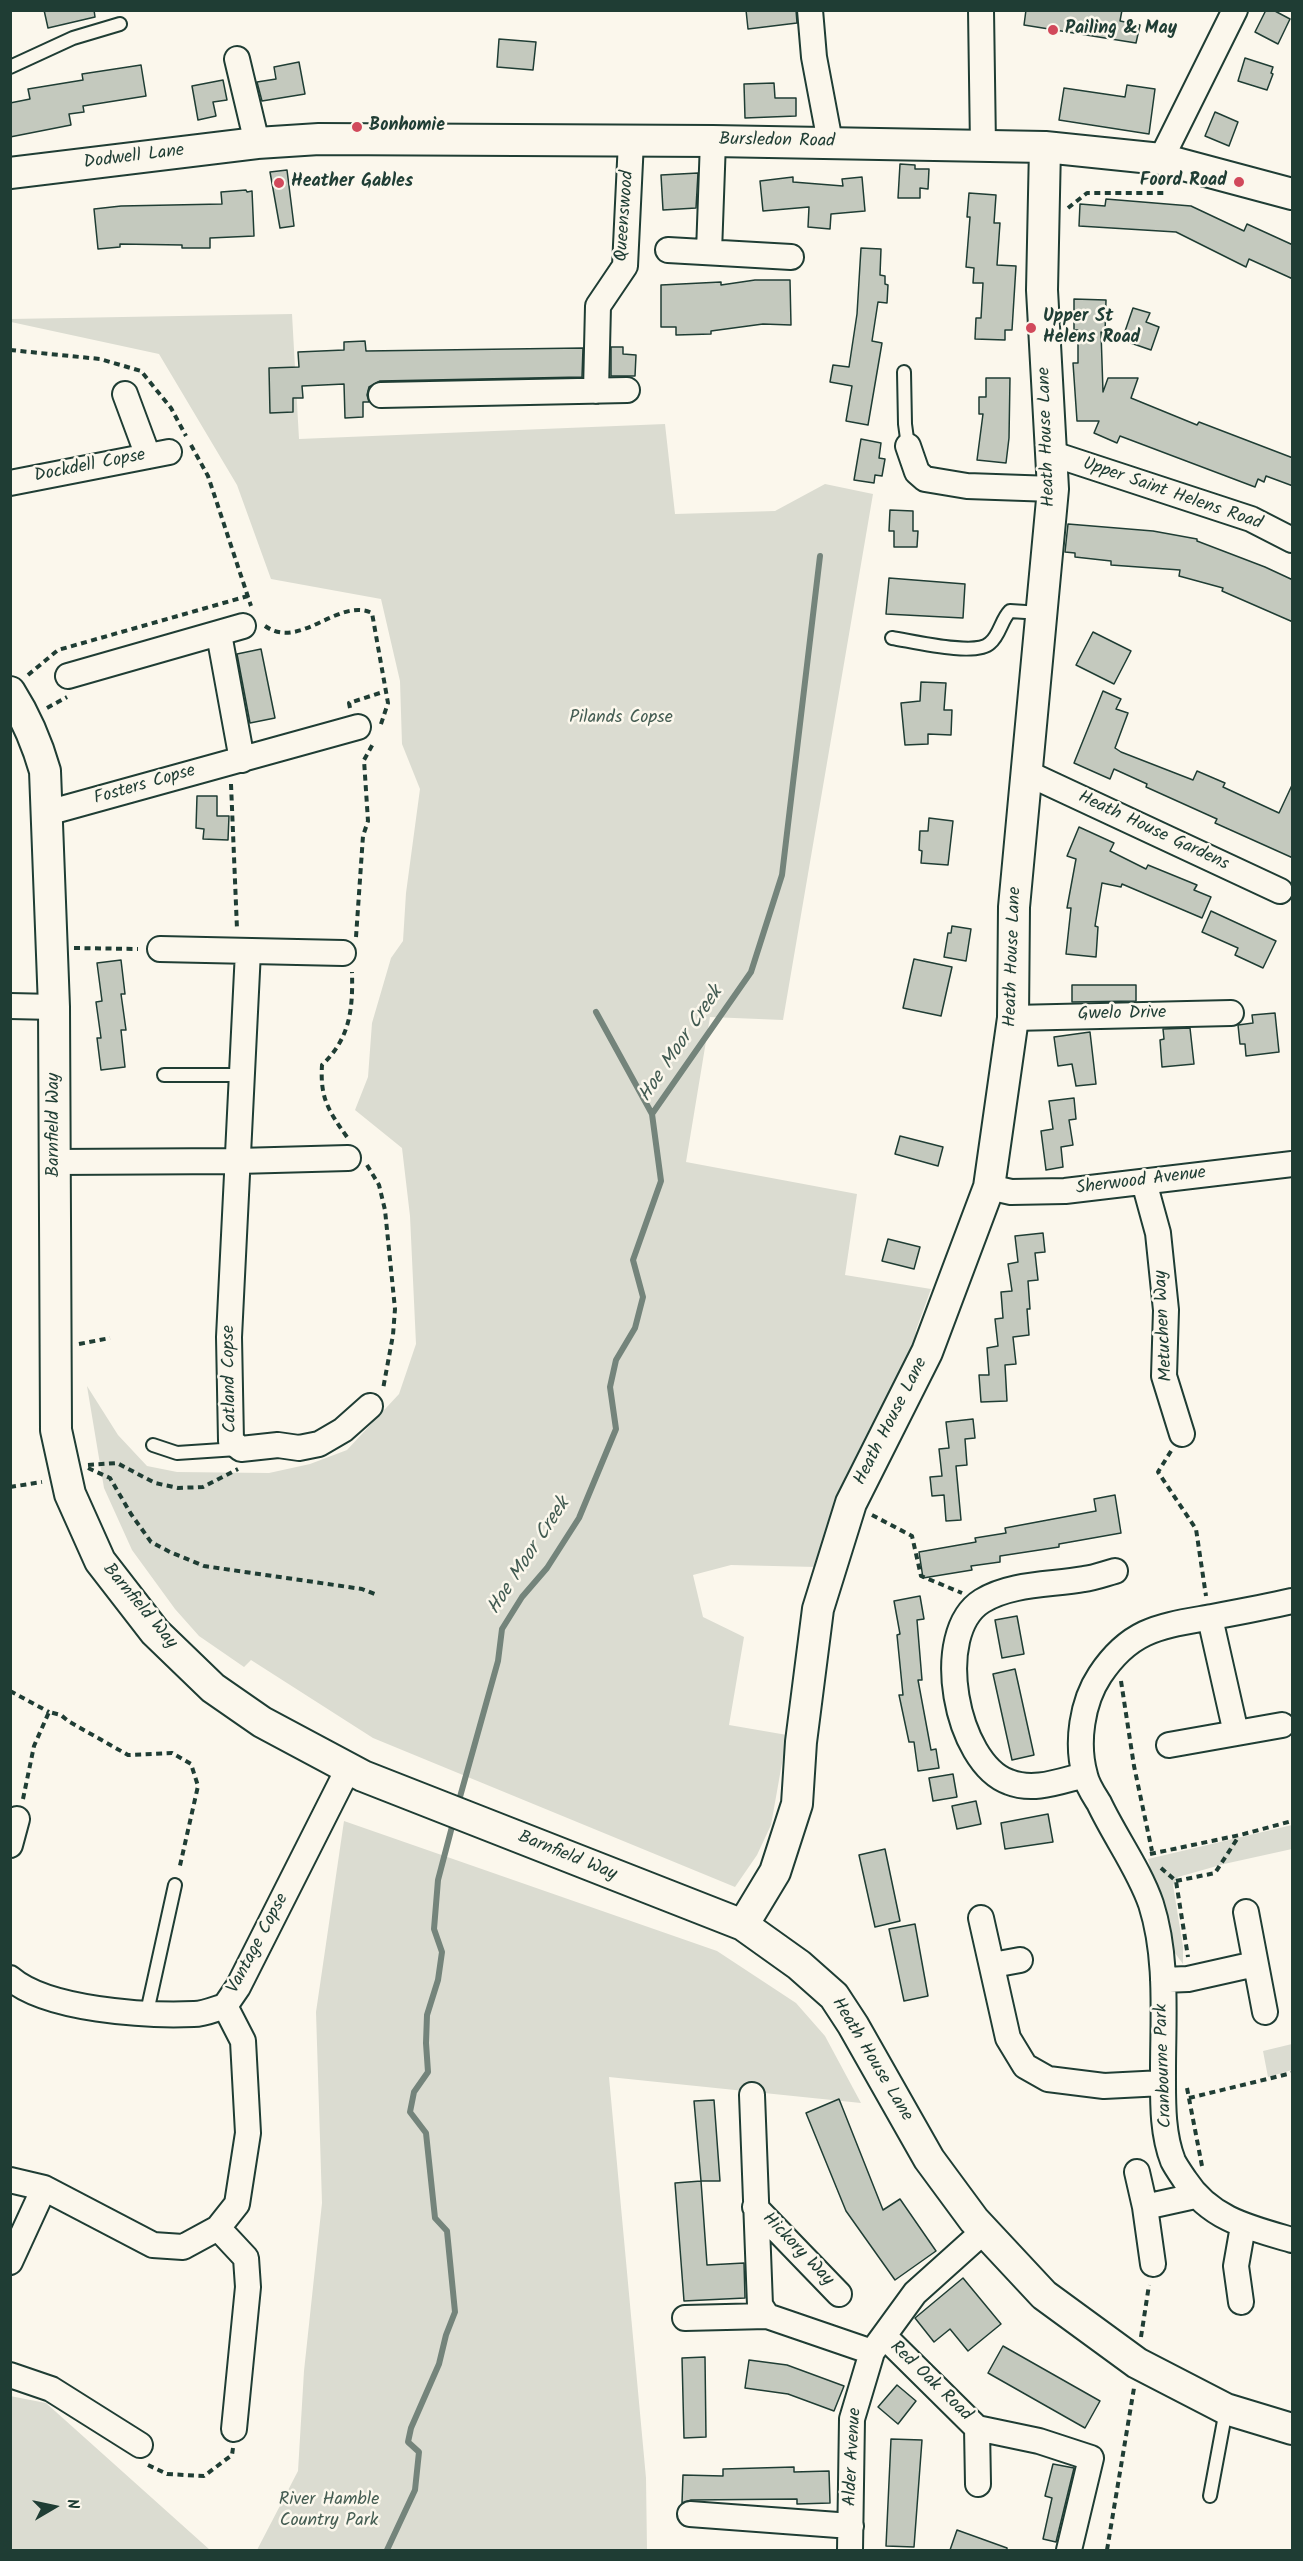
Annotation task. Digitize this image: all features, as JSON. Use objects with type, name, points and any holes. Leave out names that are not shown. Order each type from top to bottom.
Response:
[{"type":"street","points":[[810,10],[814,57],[830,142]]},
{"type":"street","points":[[981,10],[983,146]]},
{"type":"street","points":[[1161,159],[1235,10]]},
{"type":"street","points":[[237,59],[257,143]]},
{"type":"street","name":"Bursledon Road","points":[[257,143],[319,139],[713,141],[1045,147],[1161,159],[1293,194]]},
{"type":"street","name":"Queenswood","points":[[596,391],[598,306],[625,266],[630,141]]},
{"type":"street","points":[[710,252],[713,141]]},
{"type":"street","name":"Dodwell Lane","points":[[10,173],[257,143]]},
{"type":"street","name":"Heath House Lane","points":[[1045,147],[1042,290],[1053,489],[1014,907],[1013,1018],[989,1187],[927,1352],[851,1503],[818,1609],[801,1742],[797,1804],[775,1872],[743,1925],[799,1965],[834,1996],[853,2025],[929,2159],[984,2231],[1044,2295],[1137,2363],[1226,2409],[1293,2429]]},
{"type":"street","points":[[668,250],[791,257]]},
{"type":"street","points":[[381,395],[627,390]]},
{"type":"street","name":"Dockdell Copse","points":[[10,483],[158,454],[125,394]]},
{"type":"street","points":[[908,446],[917,472],[925,479],[967,486],[1053,489]]},
{"type":"street","name":"Upper Saint Helens Road","points":[[1050,453],[1251,519],[1293,540]]},
{"type":"street","points":[[68,676],[243,626]]},
{"type":"street","points":[[219,634],[236,761]]},
{"type":"street","name":"Barnfield Way","points":[[19,684],[22,710],[37,744],[45,771],[54,1007],[56,1430],[70,1494],[100,1561],[155,1632],[213,1688],[262,1722],[356,1772],[596,1869],[743,1925]]},
{"type":"street","name":"Fosters Copse","points":[[47,813],[358,727]]},
{"type":"street","name":"Heath House Gardens","points":[[1027,773],[1280,891]]},
{"type":"street","points":[[160,950],[343,953]]},
{"type":"street","name":"Catland Copse","points":[[246,951],[229,1337],[231,1441],[241,1449],[278,1445],[299,1448],[319,1444],[343,1430],[370,1406]]},
{"type":"street","points":[[10,1006],[54,1007]]},
{"type":"street","name":"Gwelo Drive","points":[[1013,1018],[1231,1013]]},
{"type":"street","points":[[55,1161],[238,1161],[348,1158]]},
{"type":"street","name":"Sherwood Avenue","points":[[989,1187],[1011,1192],[1065,1191],[1293,1164]]},
{"type":"street","name":"Metuchen Way","points":[[1144,1182],[1158,1233],[1166,1310],[1164,1376],[1182,1434]]},
{"type":"street","points":[[1085,1775],[1031,1787],[1009,1782],[995,1775],[972,1747],[962,1722],[954,1663],[959,1635],[966,1616],[982,1601],[1010,1590],[1088,1588],[1114,1571]]},
{"type":"street","name":"Cranbourne Park","points":[[1293,1601],[1157,1627],[1135,1638],[1117,1653],[1090,1693],[1083,1717],[1085,1775],[1151,1904],[1159,1939],[1174,2081],[1164,2127],[1173,2162],[1196,2196],[1216,2212],[1243,2226],[1293,2240]]},
{"type":"street","points":[[1210,1618],[1236,1733]]},
{"type":"street","points":[[1169,1745],[1282,1725]]},
{"type":"street","name":"Vantage Copse","points":[[10,2180],[44,2188],[153,2245],[183,2247],[218,2228],[237,2204],[248,2133],[243,2041],[225,2006],[238,1987],[356,1772]]},
{"type":"street","points":[[10,1845],[17,1819]]},
{"type":"street","points":[[1246,1912],[1265,2012]]},
{"type":"street","points":[[981,1917],[1008,2038],[1024,2066],[1048,2079],[1104,2086],[1174,2081]]},
{"type":"street","points":[[993,1965],[1020,1960]]},
{"type":"street","name":"Cranbourne Park","points":[[1163,1980],[1188,1979],[1255,1964]]},
{"type":"street","points":[[10,1978],[48,1998],[104,2010],[196,2014],[225,2006]]},
{"type":"street","name":"Hickory Way","points":[[752,2096],[760,2305],[767,2316]]},
{"type":"street","points":[[1137,2172],[1145,2207],[1153,2264]]},
{"type":"street","points":[[10,2262],[44,2188]]},
{"type":"street","points":[[1145,2207],[1196,2196]]},
{"type":"street","name":"Hickory Way","points":[[755,2207],[839,2294]]},
{"type":"street","points":[[1241,2302],[1236,2266],[1243,2226]]},
{"type":"street","points":[[218,2228],[246,2258],[248,2287],[234,2429]]},
{"type":"street","name":"Alder Avenue","points":[[850,2550],[852,2419],[878,2344],[915,2293],[984,2231]]},
{"type":"street","points":[[685,2318],[767,2316],[878,2344]]},
{"type":"street","name":"Red Oak Road","points":[[878,2344],[977,2428],[1038,2441],[1091,2458],[1069,2550]]},
{"type":"street","points":[[10,2375],[51,2389],[140,2445]]},
{"type":"street","name":"Red Oak Road","points":[[977,2428],[978,2484]]},
{"type":"street","points":[[690,2514],[851,2526]]},
{"type":"lane","points":[[10,67],[73,38],[120,24]]},
{"type":"lane","points":[[904,372],[905,424],[908,446]]},
{"type":"lane","points":[[892,638],[957,648],[982,648],[990,644],[1010,611],[1042,613]]},
{"type":"lane","points":[[164,1075],[242,1075]]},
{"type":"lane","points":[[153,1445],[177,1453],[241,1449]]},
{"type":"lane","points":[[147,2012],[175,1885]]},
{"type":"lane","points":[[1210,2496],[1226,2409]]},
{"type":"path","points":[[1067,208],[1087,193],[1164,193]]},
{"type":"path","points":[[19,684],[58,650],[248,596]]},
{"type":"path","points":[[236,761],[237,930],[246,951]]},
{"type":"path","points":[[68,948],[160,950]]},
{"type":"path","points":[[71,1345],[110,1338]]},
{"type":"path","points":[[1182,1434],[1158,1472],[1196,1529],[1210,1618]]},
{"type":"path","points":[[84,1474],[82,1466],[110,1478],[151,1542],[170,1552],[204,1566],[362,1589],[377,1595]]},
{"type":"path","points":[[10,1487],[46,1482]]},
{"type":"path","points":[[851,1503],[912,1536],[921,1576],[982,1601]]},
{"type":"path","points":[[1117,1653],[1134,1766],[1152,1853],[1160,1868],[1176,1881],[1188,1946],[1188,1979]]},
{"type":"path","points":[[10,1691],[49,1712],[61,1715],[128,1755],[172,1753],[191,1764],[198,1786],[175,1885]]},
{"type":"path","points":[[17,1819],[34,1746],[49,1712]]},
{"type":"path","points":[[1127,1858],[1240,1835],[1293,1821]]},
{"type":"path","points":[[1176,1881],[1215,1873],[1240,1835]]},
{"type":"path","points":[[1189,2098],[1293,2073]]},
{"type":"path","points":[[1174,2081],[1189,2098],[1203,2170]]},
{"type":"path","points":[[1107,2550],[1153,2264]]},
{"type":"path","points":[[140,2445],[147,2465],[167,2474],[204,2476],[232,2455],[234,2429]]},
{"type":"green space","name":"Pilands Copse","points":[[292,314],[299,439],[665,424],[675,514],[775,511],[825,484],[873,494],[783,1020],[710,1017],[686,1162],[857,1194],[845,1275],[931,1289],[916,1330],[914,1347],[816,1567],[731,1565],[693,1575],[703,1617],[744,1637],[729,1725],[787,1735],[771,1825],[757,1855],[735,1887],[373,1738],[251,1660],[244,1667],[199,1636],[175,1609],[132,1550],[104,1488],[87,1386],[118,1435],[147,1466],[177,1472],[269,1473],[310,1464],[347,1450],[399,1394],[416,1344],[410,1216],[402,1148],[355,1110],[368,1077],[372,1023],[391,958],[403,941],[406,893],[420,789],[402,744],[400,681],[381,599],[271,579],[237,485],[159,354],[11,322],[10,319]]},
{"type":"green space","name":"River Hamble Country Park","points":[[344,1821],[717,1951],[796,2003],[825,2036],[861,2103],[609,2077],[646,2478],[647,2550],[257,2550],[298,2471],[304,2371],[322,2203],[316,2012]]},
{"type":"green space","points":[[1292,1825],[1292,1849],[1178,1877],[1173,1885],[1183,1947],[1183,1964],[1172,1949],[1148,1859]]},
{"type":"green space","points":[[1292,2044],[1292,2070],[1268,2077],[1263,2051]]},
{"type":"green space","points":[[10,2396],[46,2403],[210,2550],[11,2550]]},
{"type":"building","points":[[44,10],[94,10],[95,17],[48,28]]},
{"type":"building","points":[[746,10],[796,10],[797,23],[748,29]]},
{"type":"building","points":[[1026,10],[1122,10],[1120,21],[1140,25],[1136,43],[1024,25]]},
{"type":"building","points":[[1266,10],[1273,10],[1290,19],[1278,44],[1255,32]]},
{"type":"building","points":[[499,39],[536,42],[533,70],[497,67]]},
{"type":"building","points":[[1245,58],[1273,67],[1267,90],[1238,81]]},
{"type":"building","points":[[299,62],[305,94],[262,101],[257,82],[276,79],[274,67]]},
{"type":"building","points":[[141,65],[146,96],[83,106],[84,112],[69,114],[71,125],[10,137],[10,103],[30,99],[28,89],[83,80],[82,74]]},
{"type":"building","points":[[223,80],[227,100],[213,102],[216,116],[198,120],[192,86]]},
{"type":"building","points":[[774,83],[775,98],[796,98],[796,116],[745,118],[744,84]]},
{"type":"building","points":[[1127,85],[1155,89],[1149,134],[1059,120],[1064,88],[1125,97]]},
{"type":"building","points":[[1215,112],[1238,122],[1229,146],[1205,136]]},
{"type":"building","points":[[900,164],[915,165],[915,169],[929,169],[928,189],[920,188],[920,198],[898,198]]},
{"type":"building","points":[[287,170],[294,226],[280,228],[270,172]]},
{"type":"building","points":[[698,173],[696,208],[663,210],[661,175]]},
{"type":"building","points":[[793,177],[793,182],[843,186],[842,179],[862,177],[865,211],[831,214],[830,229],[808,227],[809,207],[763,211],[760,181]]},
{"type":"building","points":[[246,190],[247,192],[252,191],[254,236],[210,238],[210,248],[120,244],[120,247],[98,249],[94,209],[121,206],[222,204],[221,192]]},
{"type":"building","points":[[969,193],[996,195],[994,223],[1000,223],[997,265],[1016,266],[1012,330],[1005,330],[1005,340],[975,339],[976,318],[981,318],[983,283],[973,283],[974,268],[966,267],[970,217],[967,217]]},
{"type":"building","points":[[1106,199],[1191,206],[1244,231],[1247,224],[1293,245],[1293,279],[1249,259],[1246,267],[1176,232],[1079,226],[1080,204],[1105,206]]},
{"type":"building","points":[[861,248],[881,249],[880,275],[885,276],[885,284],[888,285],[887,303],[878,302],[872,341],[882,343],[868,425],[846,421],[852,386],[830,382],[833,365],[849,367],[857,314]]},
{"type":"building","points":[[755,280],[790,280],[791,325],[763,324],[711,331],[711,334],[676,335],[676,327],[661,327],[661,285],[721,282],[721,285]]},
{"type":"building","points":[[1074,299],[1106,300],[1105,334],[1101,332],[1103,392],[1108,378],[1138,378],[1131,398],[1197,425],[1199,422],[1293,458],[1293,486],[1266,476],[1264,482],[1258,479],[1255,487],[1120,436],[1117,443],[1094,433],[1099,421],[1077,421],[1073,363],[1078,363],[1078,330],[1074,330]]},
{"type":"building","points":[[1133,308],[1150,313],[1146,322],[1159,327],[1151,350],[1122,340]]},
{"type":"building","points":[[365,341],[366,351],[583,348],[582,377],[380,381],[369,387],[367,395],[369,402],[363,402],[363,417],[345,418],[344,384],[302,386],[303,398],[293,398],[293,412],[270,413],[269,368],[299,367],[298,352],[344,350],[344,342]]},
{"type":"building","points":[[611,347],[623,347],[623,354],[636,355],[635,376],[611,376]]},
{"type":"building","points":[[986,378],[1010,378],[1009,438],[1006,463],[977,460],[983,414],[979,414],[979,397],[986,397]]},
{"type":"building","points":[[861,439],[881,443],[879,458],[885,459],[882,476],[875,475],[874,483],[854,480]]},
{"type":"building","points":[[890,510],[913,511],[913,531],[918,531],[917,547],[894,547],[894,531],[889,531]]},
{"type":"building","points":[[1068,524],[1153,531],[1197,539],[1197,541],[1265,567],[1293,580],[1293,622],[1222,591],[1223,588],[1179,576],[1180,570],[1111,565],[1111,561],[1075,557],[1075,553],[1065,552]]},
{"type":"building","points":[[889,578],[965,584],[963,618],[886,614]]},
{"type":"building","points":[[1093,632],[1131,651],[1114,684],[1076,665]]},
{"type":"building","points":[[261,649],[275,718],[250,723],[237,654]]},
{"type":"building","points":[[921,682],[946,683],[944,710],[952,710],[951,735],[928,734],[928,744],[905,745],[901,703],[920,701]]},
{"type":"building","points":[[1103,691],[1121,699],[1116,709],[1128,713],[1115,748],[1121,752],[1193,780],[1197,771],[1225,783],[1223,787],[1279,813],[1293,783],[1293,858],[1215,823],[1217,819],[1146,787],[1147,784],[1114,769],[1110,779],[1074,763]]},
{"type":"building","points":[[197,796],[217,796],[217,816],[229,816],[228,840],[203,839],[204,829],[196,828]]},
{"type":"building","points":[[929,818],[953,821],[948,865],[921,863],[920,831],[928,831]]},
{"type":"building","points":[[1079,827],[1114,843],[1110,851],[1146,869],[1148,865],[1197,885],[1194,890],[1211,897],[1202,918],[1122,884],[1121,887],[1102,883],[1095,926],[1098,927],[1096,957],[1066,954],[1071,908],[1067,908],[1076,859],[1067,856]]},
{"type":"building","points":[[1211,911],[1276,941],[1263,968],[1235,955],[1238,948],[1202,932]]},
{"type":"building","points":[[952,926],[971,929],[966,961],[944,957],[948,933],[951,933]]},
{"type":"building","points":[[914,959],[952,967],[941,1016],[903,1008]]},
{"type":"building","points":[[121,960],[125,994],[121,994],[126,1030],[121,1030],[125,1067],[101,1070],[97,1038],[101,1038],[96,1002],[102,1001],[97,963]]},
{"type":"building","points":[[1072,985],[1136,985],[1136,1001],[1072,1002]]},
{"type":"building","points":[[1275,1013],[1279,1052],[1246,1056],[1245,1044],[1240,1044],[1238,1025],[1253,1023],[1252,1015]]},
{"type":"building","points":[[1190,1028],[1194,1064],[1162,1067],[1160,1040],[1164,1039],[1163,1029]]},
{"type":"building","points":[[1090,1032],[1096,1084],[1076,1086],[1072,1064],[1058,1066],[1054,1037]]},
{"type":"building","points":[[1074,1098],[1076,1119],[1069,1120],[1073,1145],[1061,1147],[1063,1167],[1046,1170],[1041,1131],[1053,1129],[1049,1101]]},
{"type":"building","points":[[900,1136],[943,1147],[938,1166],[895,1154]]},
{"type":"building","points":[[1043,1233],[1045,1252],[1035,1253],[1038,1280],[1028,1281],[1029,1335],[1013,1337],[1016,1364],[1005,1365],[1007,1401],[981,1402],[979,1375],[989,1375],[987,1348],[998,1346],[995,1319],[1003,1318],[1001,1292],[1012,1291],[1008,1264],[1018,1262],[1015,1236]]},
{"type":"building","points":[[888,1239],[920,1247],[914,1269],[882,1261]]},
{"type":"building","points":[[973,1419],[975,1438],[965,1439],[967,1465],[956,1466],[961,1520],[946,1521],[944,1495],[932,1496],[930,1477],[942,1476],[939,1449],[949,1448],[946,1422]]},
{"type":"building","points":[[1115,1495],[1121,1533],[1059,1544],[1059,1547],[1000,1556],[1000,1562],[971,1566],[972,1570],[923,1578],[919,1552],[976,1542],[975,1538],[1006,1533],[1005,1528],[1096,1511],[1094,1499]]},
{"type":"building","points":[[920,1596],[924,1619],[917,1620],[922,1680],[918,1680],[931,1750],[936,1749],[939,1768],[918,1771],[914,1742],[909,1742],[899,1695],[903,1695],[897,1635],[900,1634],[894,1601]]},
{"type":"building","points":[[1017,1616],[1024,1654],[1002,1658],[995,1620]]},
{"type":"building","points":[[1015,1669],[1034,1755],[1012,1760],[993,1674]]},
{"type":"building","points":[[953,1774],[957,1797],[933,1801],[929,1778]]},
{"type":"building","points":[[976,1801],[981,1824],[957,1829],[952,1806]]},
{"type":"building","points":[[1048,1814],[1053,1842],[1005,1849],[1001,1823]]},
{"type":"building","points":[[885,1849],[900,1921],[875,1927],[859,1855]]},
{"type":"building","points":[[915,1924],[928,1996],[904,2001],[889,1929]]},
{"type":"building","points":[[839,2099],[883,2210],[900,2199],[936,2251],[895,2280],[846,2211],[806,2113]]},
{"type":"building","points":[[714,2100],[720,2181],[701,2181],[694,2101]]},
{"type":"building","points":[[701,2181],[707,2265],[744,2263],[745,2298],[684,2301],[675,2183]]},
{"type":"building","points":[[963,2278],[1001,2324],[968,2351],[950,2329],[934,2342],[915,2318]]},
{"type":"building","points":[[1003,2346],[1100,2401],[1085,2428],[988,2373]]},
{"type":"building","points":[[705,2357],[706,2437],[684,2438],[682,2358]]},
{"type":"building","points":[[749,2360],[787,2365],[844,2386],[834,2411],[788,2394],[745,2388]]},
{"type":"building","points":[[897,2385],[916,2401],[898,2424],[878,2407]]},
{"type":"building","points":[[891,2439],[922,2440],[914,2547],[886,2546]]},
{"type":"building","points":[[1053,2464],[1074,2468],[1056,2542],[1043,2539],[1052,2498],[1045,2496]]},
{"type":"building","points":[[794,2467],[794,2472],[829,2471],[830,2503],[797,2504],[797,2499],[691,2500],[682,2503],[683,2475],[723,2476],[723,2469]]},
{"type":"building","points":[[957,2530],[1007,2548],[1007,2550],[950,2550]]},
{"type":"waterway","name":"Hoe Moor Creek","points":[[458,1804],[498,1661],[502,1629],[522,1597],[547,1568],[579,1518],[616,1429],[610,1387],[616,1360],[635,1328],[643,1297],[633,1260],[661,1181],[652,1114],[751,972],[782,875],[820,556]]},
{"type":"waterway","points":[[596,1012],[652,1114]]},
{"type":"waterway","name":"Hoe Moor Creek","points":[[387,2550],[415,2490],[419,2452],[408,2442],[411,2428],[439,2364],[446,2335],[455,2312],[447,2231],[435,2218],[426,2133],[410,2112],[414,2092],[428,2072],[427,2015],[438,1980],[442,1952],[434,1929],[438,1880],[454,1819]]},
{"type":"place","name":"Pailing & May","points":[[1053,30]]},
{"type":"place","name":"Bonhomie","points":[[357,127]]},
{"type":"place","name":"Foord Road","points":[[1239,182]]},
{"type":"place","name":"Heather Gables","points":[[279,183]]},
{"type":"place","name":"Upper St Helens Road","points":[[1031,328]]}]
